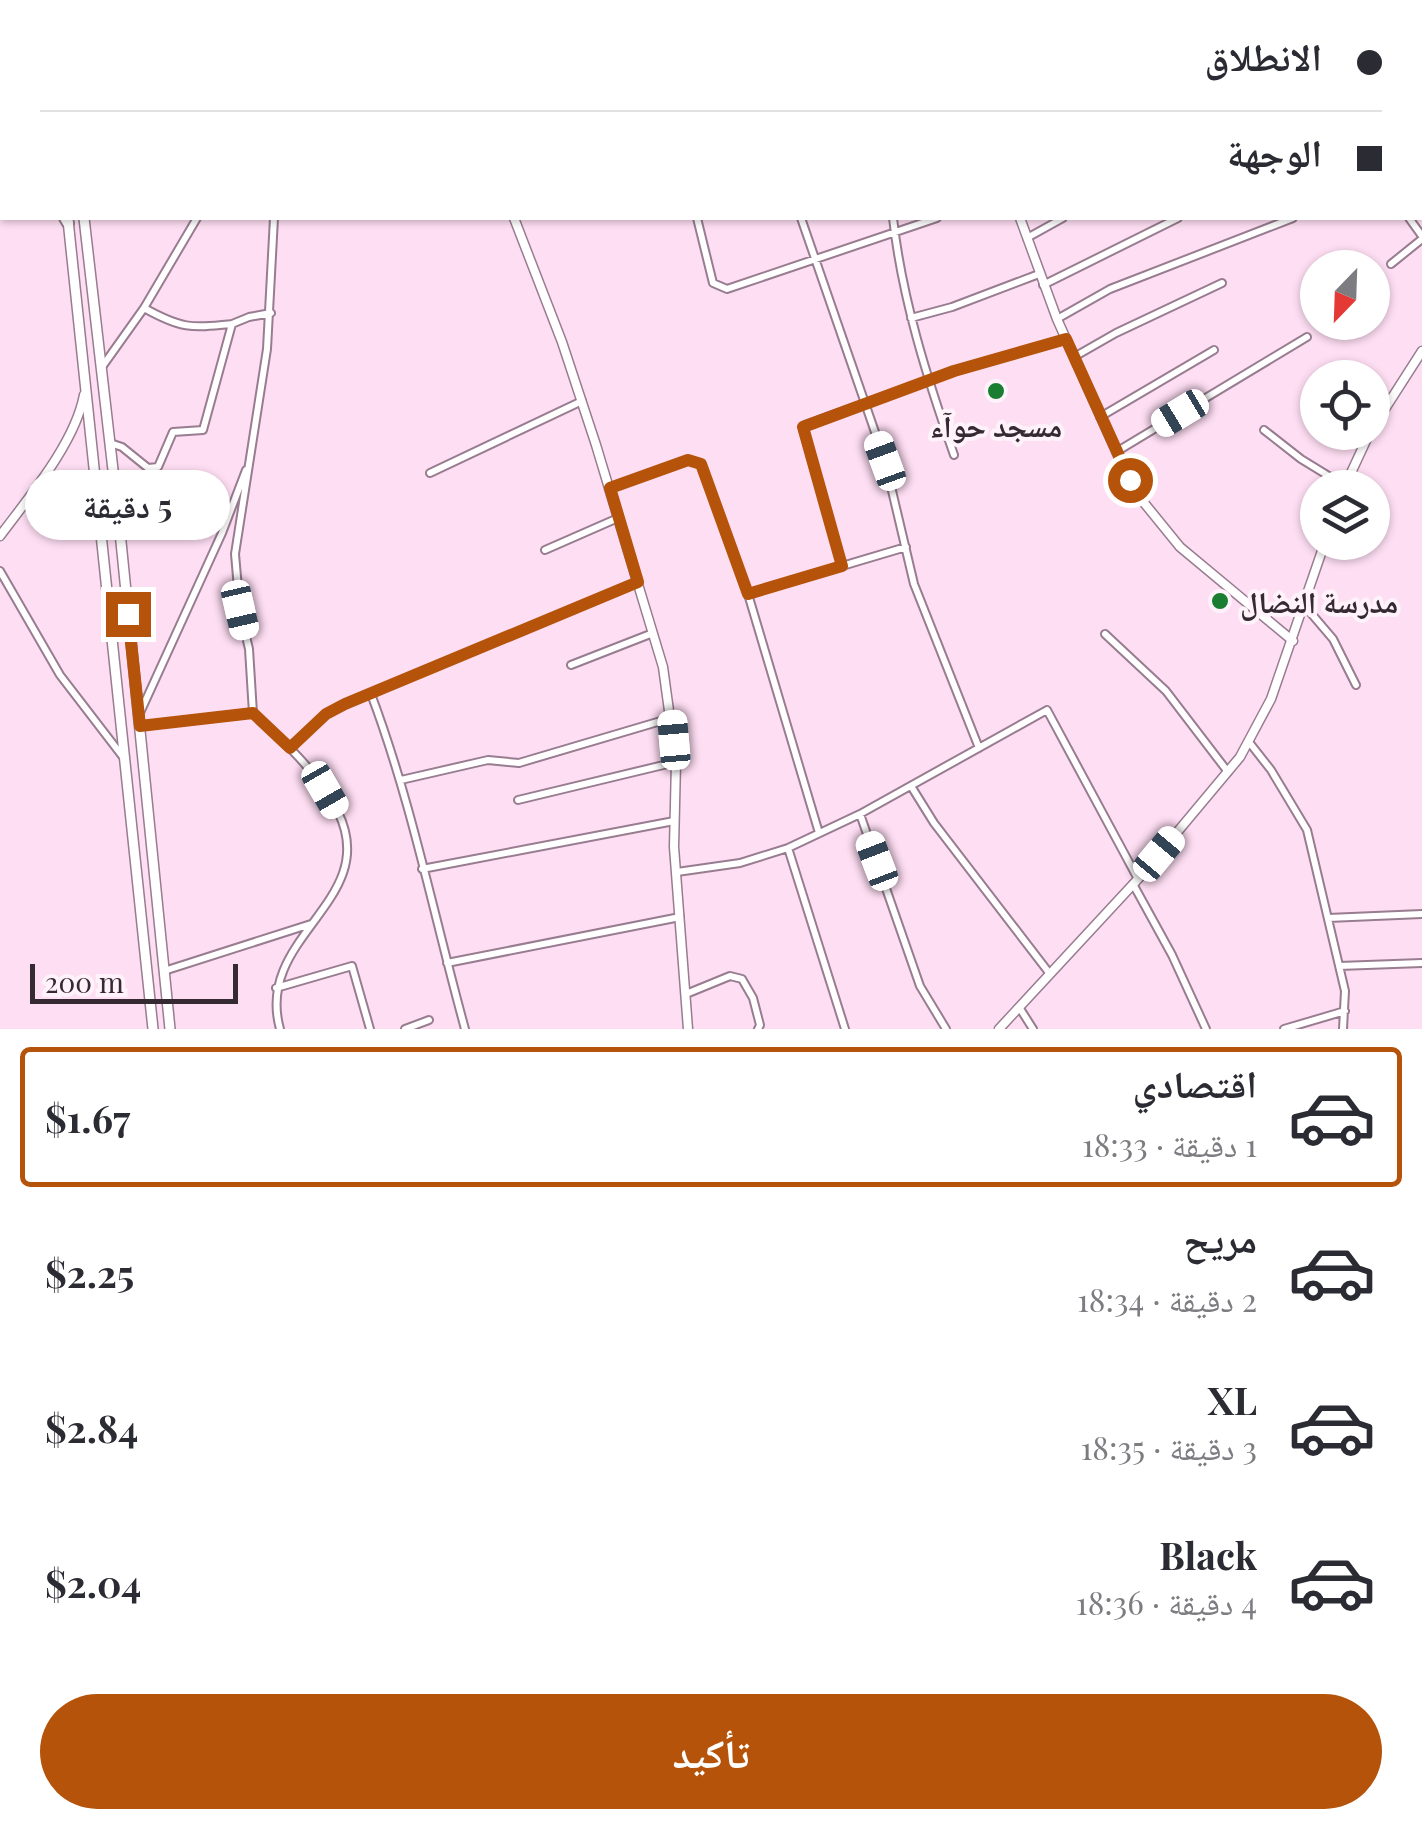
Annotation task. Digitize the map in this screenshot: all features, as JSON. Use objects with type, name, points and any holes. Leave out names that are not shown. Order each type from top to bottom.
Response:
[{"type":"main road","points":[[67,220],[153,1029]]},
{"type":"main road","points":[[84,220],[170,1029]]},
{"type":"main road","points":[[137,868],[153,866]]},
{"type":"street","points":[[101,368],[144,308],[196,220]]},
{"type":"street","points":[[274,220],[271,313],[235,554],[238,596],[249,650],[253,713],[290,748],[325,790],[340,815],[347,846],[344,869],[336,887],[282,969],[275,1001],[280,1029]]},
{"type":"street","points":[[515,220],[610,488],[653,632],[672,718],[676,762],[674,821],[688,1029]]},
{"type":"street","points":[[697,220],[713,283],[722,288],[930,220]]},
{"type":"street","points":[[802,220],[885,461],[926,620],[979,748]]},
{"type":"street","points":[[893,220],[911,318],[954,455]]},
{"type":"street","points":[[1021,220],[1056,319],[1144,504],[1170,536],[1293,642]]},
{"type":"street","points":[[1027,238],[1059,220]]},
{"type":"street","points":[[1043,285],[1174,220]]},
{"type":"street","points":[[1056,319],[1110,289],[1289,220]]},
{"type":"street","points":[[1391,264],[1422,238]]},
{"type":"street","points":[[911,318],[952,308],[1038,274]]},
{"type":"street","points":[[1074,357],[1222,284]]},
{"type":"street","points":[[144,308],[182,326],[210,328],[271,313]]},
{"type":"street","points":[[109,442],[154,469],[173,432],[202,431],[232,324]]},
{"type":"street","points":[[842,566],[803,427],[928,380],[1066,339]]},
{"type":"street","points":[[1116,452],[1300,340]]},
{"type":"street","points":[[1100,417],[1214,350]]},
{"type":"street","points":[[1390,402],[1422,351]]},
{"type":"street","points":[[0,536],[75,424],[86,386]]},
{"type":"street","points":[[430,472],[582,401]]},
{"type":"street","points":[[1264,430],[1319,470]]},
{"type":"street","points":[[610,488],[688,460],[701,464],[748,594],[819,833]]},
{"type":"street","points":[[246,469],[139,721],[253,713]]},
{"type":"street","points":[[545,550],[618,518]]},
{"type":"street","points":[[748,594],[906,547]]},
{"type":"street","points":[[998,1029],[1136,881],[1228,773],[1271,700],[1319,560]]},
{"type":"street","points":[[0,571],[60,674],[126,760]]},
{"type":"street","points":[[290,748],[326,714],[638,582]]},
{"type":"street","points":[[1304,605],[1333,640],[1356,685]]},
{"type":"street","points":[[571,665],[653,632]]},
{"type":"street","points":[[1104,634],[1166,691],[1228,773]]},
{"type":"street","points":[[371,694],[401,780],[466,1029]]},
{"type":"street","points":[[677,872],[740,863],[788,848],[860,814],[1044,710],[1049,711],[1206,1029]]},
{"type":"street","points":[[401,780],[488,760],[519,763],[672,718]]},
{"type":"street","points":[[1249,742],[1272,770],[1307,830],[1345,990],[1343,1029]]},
{"type":"street","points":[[518,800],[676,762]]},
{"type":"street","points":[[910,786],[1050,974]]},
{"type":"street","points":[[860,814],[920,986],[946,1029]]},
{"type":"street","points":[[422,869],[674,821]]},
{"type":"street","points":[[788,848],[845,1029]]},
{"type":"street","points":[[1328,918],[1422,914]]},
{"type":"street","points":[[447,963],[681,917]]},
{"type":"street","points":[[164,971],[314,922]]},
{"type":"street","points":[[1338,966],[1422,963]]},
{"type":"street","points":[[276,988],[352,966],[370,1029]]},
{"type":"street","points":[[686,994],[730,976],[742,980],[753,998],[758,1029]]},
{"type":"street","points":[[1019,1007],[1034,1029]]},
{"type":"street","points":[[1284,1029],[1345,1011]]},
{"type":"street","points":[[405,1029],[429,1020]]},
{"type":"place","name":"مسجد حوآء","points":[[996,391]]},
{"type":"place","name":"مدرسة النضال","points":[[1220,601]]},
{"type":"route","points":[[128,614],[140,726],[253,713],[290,748],[326,714],[345,704],[638,582],[610,488],[688,460],[701,464],[748,594],[842,566],[802,430],[804,425],[954,371],[1066,339],[1130,480]]}]
